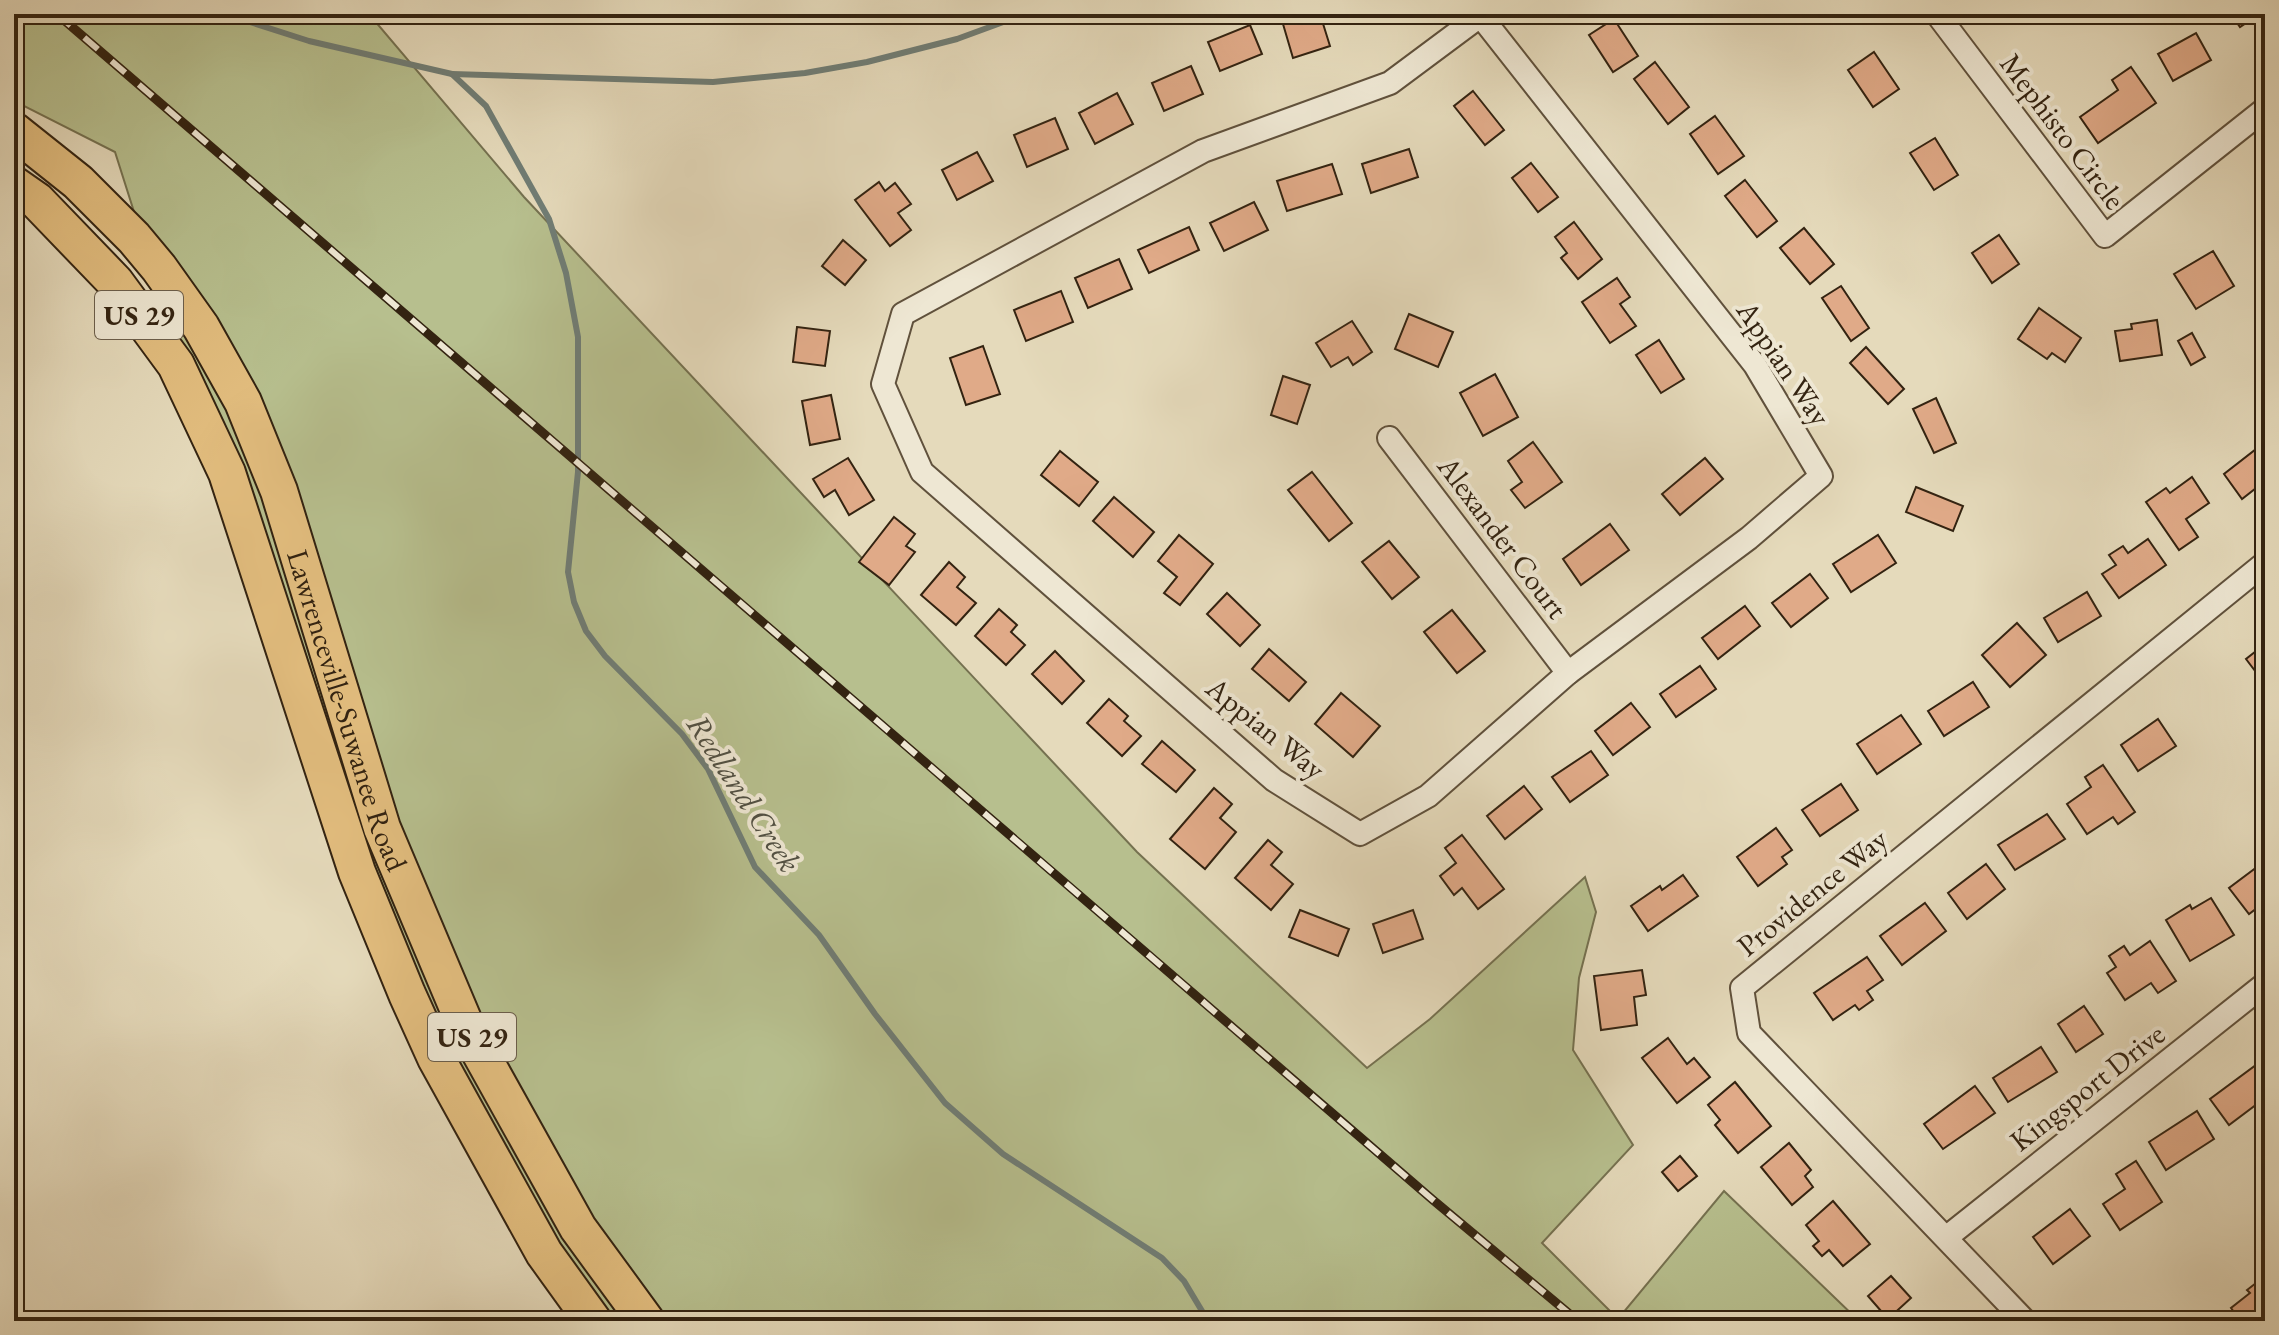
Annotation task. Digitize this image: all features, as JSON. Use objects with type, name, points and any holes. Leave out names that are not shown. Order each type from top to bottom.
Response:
[{"type":"main road","name":"Lawrenceville-Suwanee Road","points":[[14,131],[106,207],[159,268],[201,327],[243,402],[279,491],[382,828],[466,1027],[578,1228],[646,1321]]},
{"type":"main road","name":"Lawrenceville-Suwanee Road","points":[[14,185],[37,201],[115,282],[176,365],[227,473],[357,872],[407,994],[436,1058],[544,1253],[593,1321]]},
{"type":"main road","points":[[292,674],[331,660]]},
{"type":"main road","points":[[544,1253],[578,1228]]},
{"type":"street","name":"Mephisto Circle","points":[[1937,14],[2105,236],[2265,109]]},
{"type":"street","name":"Appian Way","points":[[1480,15],[1755,365],[1821,476],[1749,538],[1568,673],[1428,796],[1360,834],[1274,780],[922,472],[883,384],[903,314],[1203,151],[1390,83],[1480,15]]},
{"type":"street","name":"Alexander Court","points":[[1389,438],[1568,673]]},
{"type":"street","name":"Providence Way","points":[[2025,1321],[1749,1033],[1742,988],[2265,563]]},
{"type":"street","name":"Kingsport Drive","points":[[1947,1237],[2265,984]]},
{"type":"green space","points":[[14,14],[369,14],[524,197],[1137,852],[1367,1068],[1430,1019],[1585,877],[1596,912],[1579,978],[1573,1050],[1633,1145],[1542,1243],[1618,1319],[1724,1191],[1859,1321],[586,1321],[547,1283],[258,602],[115,152],[14,101]]},
{"type":"building","points":[[1320,14],[1330,46],[1293,58],[1283,24]]},
{"type":"building","points":[[2231,14],[2265,15],[2261,18],[2258,15],[2240,27]]},
{"type":"building","points":[[1614,19],[1638,56],[1613,72],[1589,35]]},
{"type":"building","points":[[1250,25],[1262,54],[1220,71],[1208,42]]},
{"type":"building","points":[[2196,33],[2211,60],[2173,81],[2158,54]]},
{"type":"building","points":[[1874,52],[1899,89],[1873,107],[1848,70]]},
{"type":"building","points":[[1655,62],[1689,107],[1668,124],[1634,79]]},
{"type":"building","points":[[1191,66],[1203,94],[1164,111],[1152,83]]},
{"type":"building","points":[[2131,67],[2156,103],[2098,143],[2080,117],[2118,90],[2112,80]]},
{"type":"building","points":[[1473,91],[1504,130],[1485,145],[1454,106]]},
{"type":"building","points":[[1117,93],[1133,124],[1095,144],[1079,113]]},
{"type":"building","points":[[1715,116],[1744,156],[1718,174],[1690,134]]},
{"type":"building","points":[[1055,118],[1068,149],[1027,167],[1014,135]]},
{"type":"building","points":[[1935,138],[1958,175],[1934,190],[1910,153]]},
{"type":"building","points":[[1409,149],[1418,177],[1371,193],[1362,164]]},
{"type":"building","points":[[977,152],[993,181],[957,200],[942,170]]},
{"type":"building","points":[[1531,163],[1558,197],[1538,212],[1512,178]]},
{"type":"building","points":[[1332,164],[1342,194],[1287,211],[1277,181]]},
{"type":"building","points":[[1745,180],[1777,221],[1757,237],[1725,196]]},
{"type":"building","points":[[879,182],[885,191],[895,183],[911,204],[898,213],[911,230],[890,246],[855,200]]},
{"type":"building","points":[[1254,202],[1268,230],[1224,251],[1210,223]]},
{"type":"building","points":[[1574,222],[1602,259],[1578,279],[1561,258],[1567,253],[1555,237]]},
{"type":"building","points":[[1189,227],[1199,250],[1149,273],[1138,250]]},
{"type":"building","points":[[1804,228],[1834,264],[1810,284],[1780,248]]},
{"type":"building","points":[[1999,235],[2019,264],[1992,283],[1972,253]]},
{"type":"building","points":[[843,240],[866,260],[845,285],[822,266]]},
{"type":"building","points":[[2213,251],[2234,286],[2196,309],[2174,274]]},
{"type":"building","points":[[1119,259],[1132,289],[1088,308],[1075,278]]},
{"type":"building","points":[[1617,278],[1630,297],[1620,304],[1636,326],[1610,343],[1582,302]]},
{"type":"building","points":[[1841,286],[1869,328],[1851,341],[1822,298]]},
{"type":"building","points":[[1061,291],[1073,322],[1026,341],[1014,310]]},
{"type":"building","points":[[2039,308],[2081,338],[2065,362],[2052,353],[2047,359],[2018,339]]},
{"type":"building","points":[[1409,314],[1453,332],[1438,367],[1395,349]]},
{"type":"building","points":[[2157,320],[2162,355],[2120,361],[2115,331],[2132,329],[2131,324]]},
{"type":"building","points":[[1352,321],[1372,352],[1353,365],[1348,357],[1331,367],[1316,343]]},
{"type":"building","points":[[797,327],[830,331],[825,366],[793,362]]},
{"type":"building","points":[[2192,333],[2205,357],[2191,365],[2178,341]]},
{"type":"building","points":[[1659,340],[1684,379],[1661,393],[1636,355]]},
{"type":"building","points":[[983,346],[1000,394],[966,405],[950,358]]},
{"type":"building","points":[[1866,347],[1904,389],[1888,404],[1850,363]]},
{"type":"building","points":[[1495,374],[1518,417],[1483,436],[1460,393]]},
{"type":"building","points":[[1283,376],[1310,385],[1297,424],[1271,415]]},
{"type":"building","points":[[831,395],[840,439],[810,445],[802,401]]},
{"type":"building","points":[[1936,398],[1956,443],[1934,453],[1913,409]]},
{"type":"building","points":[[1533,442],[1562,482],[1525,508],[1511,490],[1522,482],[1508,461]]},
{"type":"building","points":[[2260,446],[2265,452],[2265,481],[2242,499],[2224,474]]},
{"type":"building","points":[[1060,451],[1098,482],[1079,506],[1041,475]]},
{"type":"building","points":[[848,458],[874,500],[849,515],[835,490],[824,497],[813,479]]},
{"type":"building","points":[[1705,458],[1723,479],[1680,515],[1662,494]]},
{"type":"building","points":[[1312,472],[1352,523],[1329,541],[1288,490]]},
{"type":"building","points":[[2192,477],[2209,503],[2186,519],[2198,537],[2179,550],[2146,502],[2166,488],[2170,493]]},
{"type":"building","points":[[1916,487],[1963,506],[1953,531],[1906,512]]},
{"type":"building","points":[[1114,497],[1154,532],[1133,557],[1093,521]]},
{"type":"building","points":[[894,517],[915,534],[906,546],[915,552],[889,585],[859,562]]},
{"type":"building","points":[[1610,524],[1629,550],[1581,585],[1563,559]]},
{"type":"building","points":[[1179,535],[1213,564],[1180,605],[1164,593],[1177,577],[1158,561]]},
{"type":"building","points":[[1878,535],[1896,563],[1851,592],[1833,564]]},
{"type":"building","points":[[2148,539],[2166,565],[2119,598],[2102,574],[2116,565],[2109,555],[2123,546],[2128,553]]},
{"type":"building","points":[[1389,541],[1419,577],[1392,599],[1362,562]]},
{"type":"building","points":[[949,562],[965,577],[957,587],[976,603],[956,625],[921,595]]},
{"type":"building","points":[[1810,574],[1828,598],[1791,627],[1772,603]]},
{"type":"building","points":[[2087,592],[2101,616],[2058,642],[2044,618]]},
{"type":"building","points":[[1227,593],[1260,625],[1240,646],[1207,614]]},
{"type":"building","points":[[1745,606],[1760,626],[1718,659],[1702,638]]},
{"type":"building","points":[[999,609],[1017,625],[1011,632],[1025,645],[1006,665],[975,636]]},
{"type":"building","points":[[1452,610],[1485,651],[1457,673],[1424,632]]},
{"type":"building","points":[[2017,623],[2046,655],[2010,687],[1982,655]]},
{"type":"building","points":[[2265,644],[2265,684],[2246,659]]},
{"type":"building","points":[[1269,649],[1306,682],[1289,701],[1252,669]]},
{"type":"building","points":[[1055,651],[1084,681],[1062,704],[1032,674]]},
{"type":"building","points":[[1700,666],[1716,689],[1676,717],[1660,694]]},
{"type":"building","points":[[1973,682],[1989,707],[1944,736],[1928,711]]},
{"type":"building","points":[[1341,693],[1380,726],[1353,757],[1315,724]]},
{"type":"building","points":[[1109,699],[1128,716],[1124,721],[1141,736],[1122,756],[1087,723]]},
{"type":"building","points":[[1631,703],[1650,727],[1613,755],[1595,731]]},
{"type":"building","points":[[1901,715],[1921,744],[1877,774],[1857,744]]},
{"type":"building","points":[[2158,719],[2176,746],[2138,771],[2121,745]]},
{"type":"building","points":[[1162,741],[1195,770],[1176,792],[1142,764]]},
{"type":"building","points":[[1591,751],[1608,775],[1570,802],[1552,777]]},
{"type":"building","points":[[2103,765],[2135,812],[2118,824],[2113,817],[2087,834],[2067,804],[2091,787],[2085,777]]},
{"type":"building","points":[[1841,784],[1858,810],[1820,836],[1802,810]]},
{"type":"building","points":[[1524,786],[1542,809],[1505,839],[1487,816]]},
{"type":"building","points":[[1214,788],[1232,804],[1220,818],[1236,832],[1205,869],[1170,839]]},
{"type":"building","points":[[2047,814],[2065,839],[2015,870],[1998,845]]},
{"type":"building","points":[[1776,828],[1792,850],[1782,857],[1787,864],[1758,886],[1737,857]]},
{"type":"building","points":[[1462,835],[1504,889],[1478,909],[1462,888],[1454,895],[1440,876],[1456,863],[1445,848]]},
{"type":"building","points":[[1268,840],[1282,852],[1271,865],[1293,884],[1271,910],[1235,878]]},
{"type":"building","points":[[2265,861],[2265,902],[2249,914],[2229,888]]},
{"type":"building","points":[[1986,864],[2005,889],[1967,919],[1948,893]]},
{"type":"building","points":[[1683,875],[1698,896],[1648,931],[1631,906]]},
{"type":"building","points":[[2211,898],[2234,935],[2190,961],[2166,920],[2190,905],[2192,909]]},
{"type":"building","points":[[1925,903],[1946,931],[1902,965],[1880,936]]},
{"type":"building","points":[[1300,910],[1349,929],[1338,956],[1289,937]]},
{"type":"building","points":[[1413,910],[1423,939],[1383,953],[1373,924]]},
{"type":"building","points":[[2150,941],[2176,981],[2158,993],[2151,983],[2125,1000],[2107,973],[2116,967],[2109,956],[2124,946],[2130,955]]},
{"type":"building","points":[[1867,957],[1883,980],[1867,991],[1873,1000],[1859,1010],[1855,1005],[1833,1020],[1814,993]]},
{"type":"building","points":[[1642,970],[1646,995],[1634,997],[1637,1025],[1601,1030],[1594,976]]},
{"type":"building","points":[[2084,1006],[2103,1034],[2076,1052],[2058,1024]]},
{"type":"building","points":[[1668,1038],[1687,1064],[1694,1058],[1710,1077],[1677,1103],[1642,1058]]},
{"type":"building","points":[[2041,1047],[2057,1072],[2008,1102],[1993,1078]]},
{"type":"building","points":[[2256,1065],[2265,1077],[2265,1098],[2229,1125],[2210,1099]]},
{"type":"building","points":[[1735,1082],[1771,1126],[1738,1153],[1715,1125],[1720,1120],[1708,1105]]},
{"type":"building","points":[[1975,1086],[1995,1113],[1943,1149],[1924,1124]]},
{"type":"building","points":[[2197,1111],[2214,1139],[2166,1170],[2149,1142]]},
{"type":"building","points":[[1789,1143],[1811,1170],[1805,1176],[1813,1187],[1792,1205],[1761,1167]]},
{"type":"building","points":[[1680,1156],[1697,1176],[1678,1191],[1662,1172]]},
{"type":"building","points":[[2136,1161],[2162,1202],[2120,1230],[2103,1204],[2125,1189],[2116,1174]]},
{"type":"building","points":[[1833,1201],[1870,1244],[1843,1266],[1829,1250],[1822,1256],[1813,1246],[1819,1241],[1806,1225]]},
{"type":"building","points":[[2070,1209],[2090,1236],[2053,1264],[2033,1237]]},
{"type":"building","points":[[1891,1276],[1911,1298],[1888,1319],[1868,1296]]},
{"type":"building","points":[[2265,1276],[2265,1321],[2241,1321],[2231,1308]]},
{"type":"waterway","name":"Redland Creek","points":[[225,14],[309,41],[452,74],[486,106],[549,219],[566,273],[578,337],[578,472],[568,572],[574,602],[586,631],[605,656],[682,734],[708,769],[755,867],[819,935],[875,1014],[945,1103],[1003,1154],[1162,1258],[1184,1281],[1208,1321]]},
{"type":"waterway","points":[[452,74],[713,82],[805,73],[867,62],[957,39],[1025,14]]},
{"type":"railway","points":[[57,14],[1433,1200],[1578,1321]]}]
